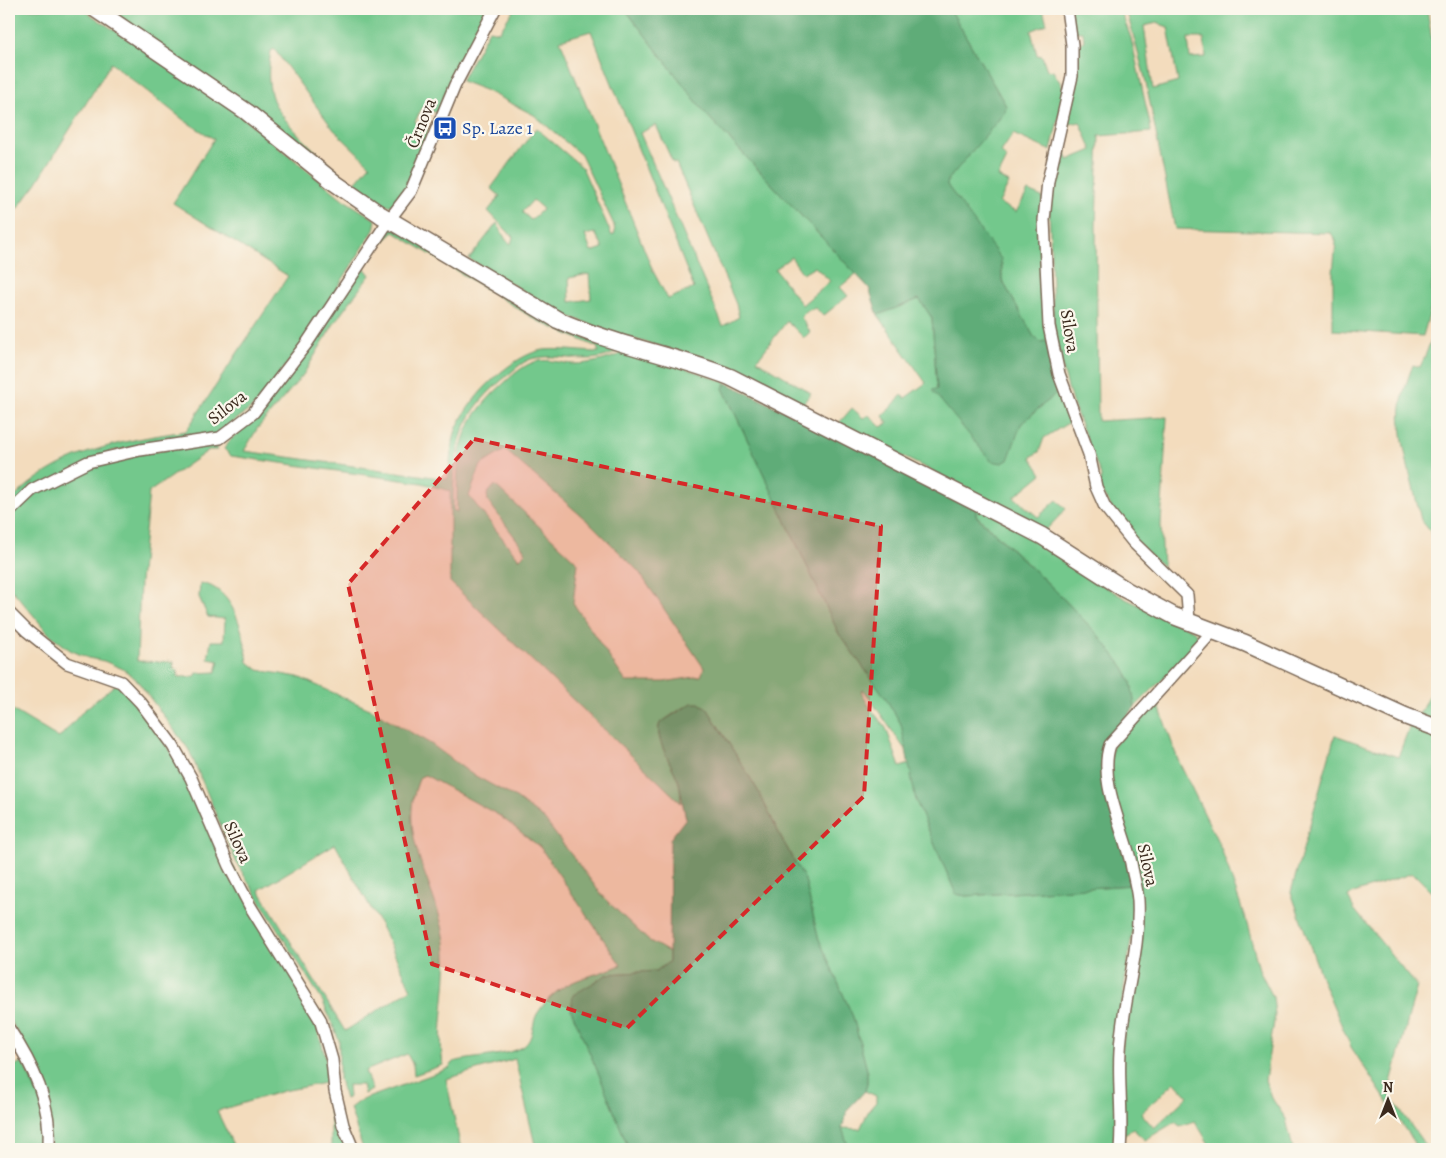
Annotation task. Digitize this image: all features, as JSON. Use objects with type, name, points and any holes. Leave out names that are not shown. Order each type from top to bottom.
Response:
[{"type":"street","points":[[95,9],[247,112],[335,183],[389,220],[558,320],[583,331],[697,364],[730,377],[801,411],[1042,536],[1126,590],[1188,621],[1405,716],[1437,728]]},
{"type":"street","name":"Črnova","points":[[389,220],[411,191],[455,85],[495,9]]},
{"type":"street","name":"Silova","points":[[1067,9],[1072,45],[1072,76],[1048,181],[1044,220],[1049,326],[1059,374],[1089,454],[1096,487],[1105,507],[1132,542],[1187,595],[1188,621]]},
{"type":"street","name":"Silova","points":[[9,512],[32,490],[88,462],[140,450],[220,438],[247,418],[253,413],[307,343],[389,220]]},
{"type":"street","name":"Silova","points":[[9,613],[27,631],[67,663],[121,682],[141,703],[173,746],[191,778],[229,866],[250,906],[320,1019],[332,1060],[335,1091],[343,1125],[353,1149]]},
{"type":"street","name":"Silova","points":[[1120,1149],[1122,1126],[1120,1050],[1135,942],[1138,900],[1130,861],[1109,786],[1106,757],[1110,745],[1213,631]]},
{"type":"street","points":[[9,1029],[21,1047],[38,1080],[47,1110],[49,1149]]},
{"type":"highlighted area","points":[[474,439],[881,526],[864,796],[627,1028],[432,964],[348,584]]},
{"type":"green space","points":[[9,9],[82,9],[221,100],[344,200],[376,220],[374,230],[299,348],[257,404],[217,434],[112,451],[9,507],[9,503],[27,486],[68,460],[137,439],[186,431],[288,276],[173,203],[214,139],[185,121],[111,63],[36,184],[9,219]]},
{"type":"green space","points":[[106,9],[489,9],[454,70],[437,113],[422,107],[415,122],[428,130],[414,171],[403,193],[398,201],[392,205],[384,206],[372,203]],"holes":[[[274,49],[334,130],[370,165],[353,185],[309,145],[278,110],[271,94],[269,82],[271,51]]]},
{"type":"green space","points":[[514,9],[625,9],[706,114],[856,274],[840,287],[848,296],[823,316],[816,308],[806,311],[801,317],[810,332],[804,338],[787,321],[757,360],[811,393],[802,405],[702,358],[616,334],[563,314],[469,259],[497,223],[506,240],[511,244],[513,237],[488,211],[500,196],[491,188],[536,128],[582,167],[612,236],[615,233],[614,225],[581,155],[534,115],[485,90],[461,81],[489,30],[499,32]],"holes":[[[591,31],[694,288],[668,299],[653,271],[560,40]],[[656,125],[673,163],[676,163],[736,304],[739,317],[723,326],[640,133]],[[533,200],[543,209],[531,220],[522,212]],[[595,233],[603,248],[591,252],[585,235]],[[791,257],[803,274],[815,267],[830,281],[802,305],[775,269]],[[589,274],[591,299],[570,302],[569,278]]]},
{"type":"green space","points":[[625,9],[950,9],[1006,106],[1005,112],[948,180],[947,185],[1001,259],[1002,280],[1034,337],[1041,342],[1049,340],[1060,390],[1021,424],[1008,460],[1002,463],[991,461],[932,390],[937,389],[932,318],[919,299],[878,315],[869,288],[706,114]]},
{"type":"green space","points":[[950,9],[1043,9],[1047,24],[1031,31],[1037,55],[1042,56],[1047,70],[1053,71],[1065,90],[1051,151],[1013,134],[1001,152],[1007,159],[998,177],[1009,183],[999,203],[1016,212],[1028,191],[1042,197],[1049,340],[1041,342],[1034,337],[1002,280],[1002,264],[947,185],[948,180],[1006,106]]},
{"type":"green space","points":[[1069,9],[1120,9],[1131,38],[1150,124],[1151,132],[1099,136],[1096,225],[1098,421],[1167,417],[1161,525],[1163,567],[1130,536],[1100,490],[1101,476],[1072,402],[1054,337],[1049,205],[1060,144],[1064,145],[1068,160],[1092,150],[1080,122],[1065,125],[1076,87],[1075,46],[1084,41],[1083,32],[1074,32]]},
{"type":"green space","points":[[1126,9],[1427,9],[1437,73],[1437,239],[1432,304],[1423,336],[1333,330],[1333,273],[1336,241],[1331,233],[1175,229],[1145,78]],"holes":[[[1157,23],[1168,27],[1178,82],[1153,89],[1144,26]],[[1188,38],[1204,38],[1206,57],[1190,58]]]},
{"type":"green space","points":[[390,227],[395,228],[519,306],[562,328],[602,344],[686,368],[727,383],[723,388],[839,634],[885,697],[901,724],[908,748],[904,748],[864,690],[861,691],[870,708],[886,728],[900,767],[910,764],[916,801],[956,894],[966,896],[1132,885],[1133,927],[1115,1048],[1118,1114],[1116,1149],[849,1149],[842,1128],[860,1129],[869,1110],[876,1102],[876,1096],[865,1091],[867,1070],[853,1017],[818,937],[805,880],[757,789],[707,708],[695,704],[677,711],[660,723],[659,736],[679,783],[681,803],[450,582],[450,491],[422,483],[231,456],[224,449],[230,440],[275,393],[294,368],[383,233]],"holes":[[[394,232],[538,321],[597,347],[599,352],[538,351],[513,363],[500,373],[477,396],[460,421],[455,433],[448,479],[244,451],[257,429],[303,375],[335,322],[370,275],[363,266],[379,245]],[[618,351],[621,354],[604,360],[586,363],[573,364],[546,360],[533,362],[523,367],[503,384],[476,413],[468,427],[459,456],[457,512],[453,510],[457,451],[468,420],[490,391],[517,367],[532,359],[546,357],[588,359],[608,356]],[[505,450],[592,525],[639,572],[704,668],[701,676],[664,682],[626,682],[573,603],[578,563],[495,485],[487,494],[488,501],[526,552],[519,559],[469,496],[481,465]]]},
{"type":"green space","points":[[919,299],[932,318],[937,389],[932,390],[951,411],[1018,429],[1021,424],[1060,390],[1073,420],[1044,438],[1039,452],[1031,457],[1042,474],[1014,497],[1038,517],[1057,500],[1066,509],[1045,531],[1024,516],[842,427],[839,423],[852,408],[863,418],[869,415],[881,427],[888,423],[883,416],[902,395],[905,398],[926,383],[878,315]]},
{"type":"green space","points":[[1437,308],[1437,552],[1430,531],[1421,520],[1402,437],[1400,418],[1403,395],[1408,379],[1413,365],[1420,367],[1426,353],[1434,331]]},
{"type":"green space","points":[[727,383],[976,505],[976,516],[1055,590],[1099,636],[1122,665],[1131,682],[1135,707],[1110,738],[1103,753],[1132,885],[966,896],[956,894],[916,801],[901,724],[885,697],[839,634],[723,388]]},
{"type":"green space","points":[[213,443],[217,445],[217,450],[209,450],[149,492],[140,582],[137,661],[174,662],[173,668],[177,670],[178,677],[195,677],[197,673],[216,672],[219,661],[208,659],[211,641],[224,641],[225,619],[208,617],[199,597],[200,583],[212,586],[229,602],[235,614],[244,638],[248,662],[258,670],[298,677],[372,710],[431,744],[470,773],[516,798],[544,819],[605,899],[648,940],[669,952],[669,962],[656,971],[608,974],[571,1010],[629,1149],[536,1149],[515,1059],[446,1079],[461,1149],[363,1149],[350,1108],[359,1101],[450,1068],[453,1062],[510,1052],[524,1046],[530,1039],[537,1014],[555,993],[575,981],[621,965],[540,847],[500,816],[425,775],[420,777],[413,800],[412,822],[415,844],[437,909],[443,931],[446,954],[446,982],[441,1038],[443,1065],[414,1075],[413,1065],[407,1054],[365,1071],[372,1090],[364,1094],[362,1085],[348,1085],[349,1097],[345,1099],[339,1079],[339,1040],[323,1002],[237,864],[189,750],[136,679],[123,669],[70,650],[49,634],[14,592],[9,589],[9,516],[48,483],[116,457]],"holes":[[[335,844],[382,928],[411,989],[345,1031],[259,890]]]},
{"type":"green space","points":[[976,505],[1038,541],[1074,568],[1126,599],[1194,631],[1198,637],[1197,645],[1135,707],[1131,682],[1122,665],[1099,636],[1055,590],[976,515]]},
{"type":"green space","points":[[1437,678],[1437,722],[1419,715]]},
{"type":"green space","points":[[116,684],[127,693],[173,754],[314,1017],[325,1055],[330,1095],[347,1149],[331,1149],[331,1122],[325,1083],[283,1091],[217,1111],[235,1149],[52,1149],[18,1033],[9,1019],[9,708],[59,738],[84,710]]},
{"type":"green space","points":[[1154,698],[1159,706],[1178,760],[1221,848],[1247,924],[1259,969],[1273,997],[1275,1015],[1265,1080],[1271,1097],[1286,1119],[1293,1149],[1212,1149],[1195,1121],[1180,1126],[1175,1122],[1145,1140],[1133,1129],[1124,1134],[1122,1050],[1140,898],[1110,783],[1112,747]],"holes":[[[1175,1082],[1188,1096],[1154,1128],[1141,1113]]]},
{"type":"green space","points":[[692,703],[699,703],[707,708],[757,789],[805,880],[818,937],[853,1017],[867,1070],[865,1091],[848,1109],[842,1128],[849,1149],[629,1149],[571,1010],[573,995],[608,974],[656,971],[669,962],[670,839],[686,818],[679,783],[659,736],[659,729],[660,723]]},
{"type":"green space","points":[[1410,725],[1437,735],[1437,897],[1413,873],[1354,893],[1348,897],[1354,909],[1417,986],[1389,1090],[1392,1099],[1428,1149],[1418,1149],[1351,1047],[1323,982],[1291,892],[1335,735],[1398,757]]},
{"type":"green space","points":[[23,1063],[41,1103],[45,1149],[9,1149],[9,1079],[15,1065]]},
{"type":"place","name":"Sp. Laze 1","points":[[445,128]]}]
